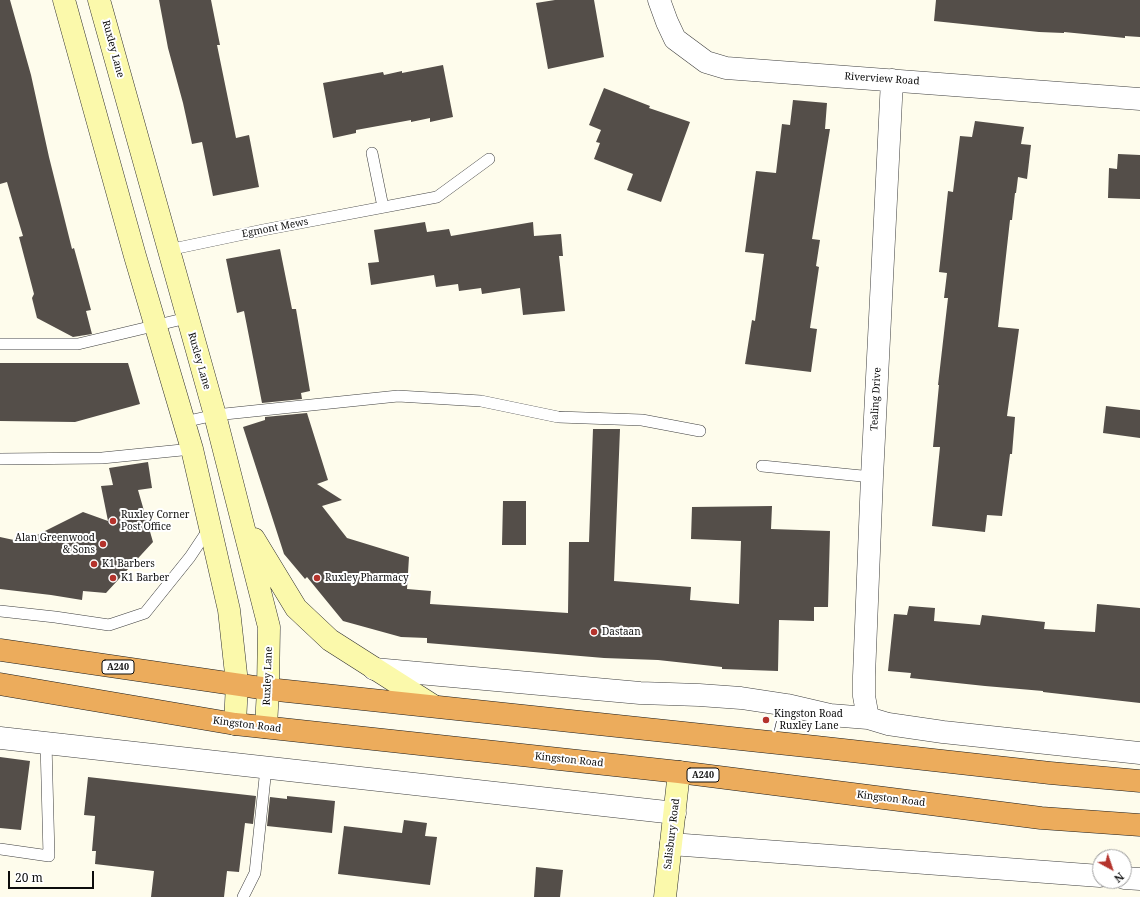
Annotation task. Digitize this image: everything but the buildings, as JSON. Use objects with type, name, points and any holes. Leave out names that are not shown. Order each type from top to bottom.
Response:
[{"type":"highway","name":"A240","points":[[0,650],[237,683],[268,689],[1050,773],[1140,781]]},
{"type":"highway","name":"Kingston Road","points":[[0,684],[235,724],[679,772],[1041,818],[1140,825]]},
{"type":"main road","points":[[64,0],[133,248],[192,449],[229,610],[237,683],[235,724]]},
{"type":"main road","name":"Ruxley Lane","points":[[99,0],[215,415],[269,627],[266,727]]},
{"type":"main road","points":[[242,521],[296,608],[330,640],[432,706]]},
{"type":"main road","name":"Salisbury Road","points":[[665,897],[679,772]]},
{"type":"street","name":"Riverview Road","points":[[659,0],[675,39],[706,62],[726,68],[1140,100]]},
{"type":"street","name":"Tealing Drive","points":[[868,718],[864,696],[864,676],[872,477],[892,80]]},
{"type":"street","points":[[374,669],[640,693],[699,694],[787,705],[830,715],[868,718],[888,724],[943,732],[1140,753]]},
{"type":"street","points":[[0,738],[675,813]]},
{"type":"street","points":[[671,844],[1092,875]]},
{"type":"lane","points":[[372,153],[383,207]]},
{"type":"lane","name":"Egmont Mews","points":[[168,250],[263,230],[437,197],[489,159]]},
{"type":"lane","points":[[0,344],[78,344],[187,318]]},
{"type":"lane","points":[[184,422],[215,415],[398,396],[481,401],[558,417],[642,420],[700,432]]},
{"type":"lane","points":[[0,459],[102,458],[192,449]]},
{"type":"lane","points":[[762,466],[872,477]]},
{"type":"lane","points":[[0,611],[109,625],[145,613],[190,557],[210,526]]},
{"type":"lane","points":[[0,849],[49,856],[46,743]]},
{"type":"lane","points":[[243,897],[255,873],[266,768]]},
{"type":"place","name":"Ruxley Corner Post Office","points":[[113,521]]},
{"type":"place","name":"Alan Greenwood & Sons","points":[[103,544]]},
{"type":"place","name":"K1 Barbers","points":[[94,564]]},
{"type":"place","name":"K1 Barber","points":[[113,578]]},
{"type":"place","name":"Ruxley Pharmacy","points":[[317,578]]},
{"type":"place","name":"Dastaan","points":[[594,632]]},
{"type":"place","name":"Kingston Road / Ruxley Lane","points":[[766,720]]}]
